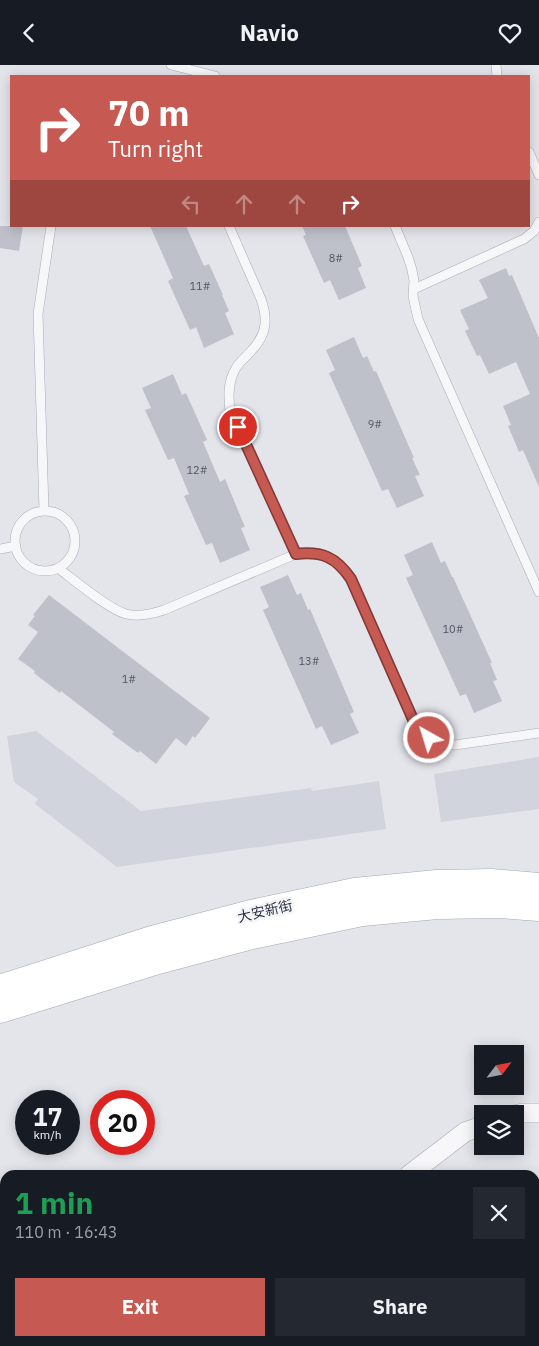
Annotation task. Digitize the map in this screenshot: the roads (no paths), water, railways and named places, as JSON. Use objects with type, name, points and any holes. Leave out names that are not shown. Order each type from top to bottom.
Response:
[{"type":"main road","name":"大安新街","points":[[0,989],[152,940],[251,914],[355,892],[446,884],[491,883],[539,887]]},
{"type":"main road","name":"大安新街","points":[[0,1009],[158,960],[252,935],[362,912],[437,905],[499,904],[539,907]]},
{"type":"street","points":[[524,1113],[539,1113]]},
{"type":"street","points":[[416,1170],[465,1132],[474,1129]]},
{"type":"lane","points":[[171,65],[211,75]]},
{"type":"lane","points":[[530,154],[539,175]]},
{"type":"lane","points":[[414,289],[524,239],[534,231],[539,222]]},
{"type":"lane","points":[[44,510],[38,313],[51,227]]},
{"type":"lane","points":[[228,227],[265,310],[264,332],[260,341],[237,366],[232,377],[229,388],[230,409],[296,554]]},
{"type":"lane","points":[[395,227],[412,270],[413,296],[418,319],[539,592]]},
{"type":"lane","points":[[44,510],[54,512],[63,517],[71,524],[75,534],[73,554],[58,568],[49,570],[40,570],[24,562],[16,546],[19,526],[26,518],[44,510]]},
{"type":"lane","points":[[0,549],[16,546]]},
{"type":"lane","points":[[58,568],[109,606],[125,614],[151,614],[164,611],[296,554],[310,552],[325,555],[345,570],[351,579],[415,724],[421,732],[437,743],[456,745],[539,733]]}]
